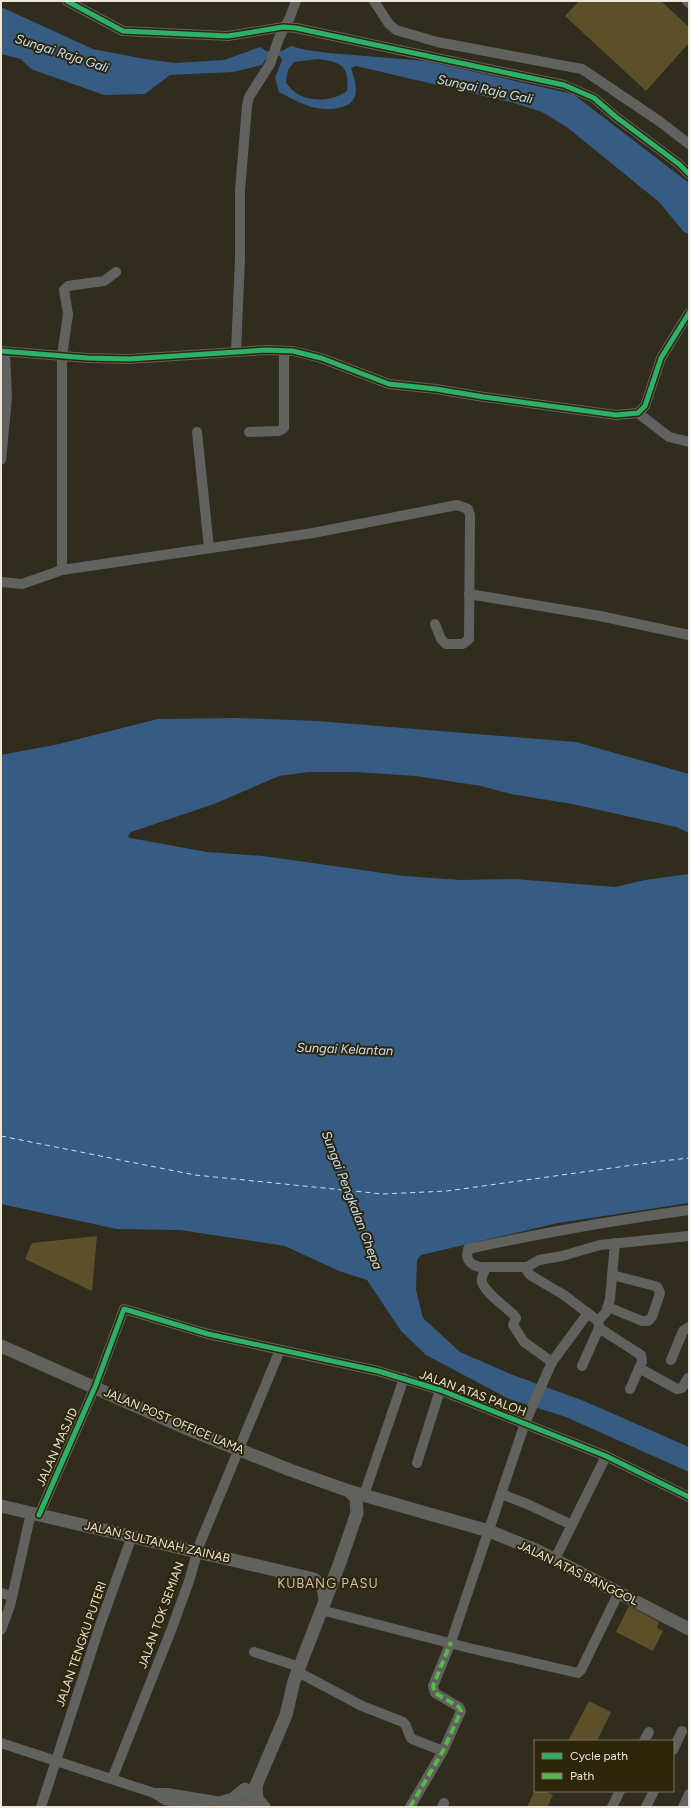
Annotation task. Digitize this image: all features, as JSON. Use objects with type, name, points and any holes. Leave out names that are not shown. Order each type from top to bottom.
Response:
[{"type":"main road","name":"JALAN POST OFFICE LAMA","points":[[1,1346],[190,1430],[290,1470],[348,1491]]},
{"type":"main road","name":"JALAN ATAS BANGGOL","points":[[348,1491],[489,1531],[555,1559],[688,1626]]},
{"type":"main road","points":[[244,1806],[251,1787],[286,1715],[297,1673],[358,1513],[356,1498],[348,1491]]},
{"type":"main road","points":[[358,1513],[371,1504],[388,1503]]},
{"type":"main road","name":"JALAN SULTANAH ZAINAB","points":[[1,1506],[314,1579]]},
{"type":"main road","points":[[314,1579],[329,1576],[339,1565]]},
{"type":"main road","points":[[314,1579],[324,1586],[323,1605]]},
{"type":"main road","points":[[223,1802],[234,1799],[251,1787]]},
{"type":"main road","points":[[251,1787],[257,1799],[264,1807]]},
{"type":"street","points":[[67,1],[123,31],[230,36],[283,28],[296,28],[340,39],[465,62],[564,85],[594,98],[616,117],[674,160],[689,174]]},
{"type":"street","points":[[236,352],[240,258],[240,190],[247,106],[249,97],[270,64],[278,38],[296,1]]},
{"type":"street","points":[[374,1],[389,24],[396,30],[437,42],[582,69],[659,121],[689,144]]},
{"type":"street","points":[[62,570],[62,356],[68,314],[64,292],[68,286],[104,281],[116,272]]},
{"type":"street","points":[[1,460],[7,398],[3,352],[129,359],[266,350],[284,351],[321,358],[389,384],[436,389],[484,398],[616,415],[638,413],[645,406],[661,358],[689,313]]},
{"type":"street","points":[[249,432],[279,431],[284,428],[284,351]]},
{"type":"street","points":[[638,413],[668,437],[689,442]]},
{"type":"street","points":[[197,432],[209,548]]},
{"type":"street","points":[[1,582],[22,584],[62,570],[313,533],[457,504],[468,509],[470,515],[470,636],[468,641],[463,644],[444,643],[435,624]]},
{"type":"street","points":[[469,594],[600,616],[689,635]]},
{"type":"street","points":[[689,1210],[611,1221],[468,1249],[467,1256],[470,1263],[481,1268],[527,1266],[539,1260],[562,1256],[600,1245],[689,1236]]},
{"type":"street","points":[[582,1366],[608,1307],[615,1243]]},
{"type":"street","points":[[527,1266],[527,1271],[530,1275],[564,1295],[599,1325],[641,1355],[642,1360],[630,1389]]},
{"type":"street","points":[[486,1267],[482,1284],[514,1315],[516,1318],[513,1325],[524,1342],[550,1366]]},
{"type":"street","points":[[608,1307],[642,1321],[648,1321],[652,1317],[660,1293],[655,1286],[612,1275]]},
{"type":"street","name":"JALAN ATAS PALOH","points":[[124,1309],[208,1334],[404,1378],[440,1390],[606,1456],[689,1497]]},
{"type":"street","name":"JALAN MASJID","points":[[1,1630],[35,1514],[95,1387],[124,1309]]},
{"type":"street","points":[[410,1807],[443,1751],[461,1711],[460,1708],[435,1693],[433,1690],[451,1642],[525,1423],[550,1366],[588,1314]]},
{"type":"street","points":[[671,1360],[683,1331],[689,1327]]},
{"type":"street","name":"JALAN TOK SEMIAN","points":[[112,1779],[174,1622],[198,1552],[280,1350]]},
{"type":"street","points":[[639,1368],[677,1389],[682,1388],[688,1378]]},
{"type":"street","points":[[364,1495],[404,1378]]},
{"type":"street","points":[[417,1463],[440,1390]]},
{"type":"street","points":[[555,1559],[606,1456]]},
{"type":"street","points":[[501,1494],[548,1513],[572,1525]]},
{"type":"street","name":"JALAN TENGKU PUTERI","points":[[41,1807],[99,1628],[132,1536]]},
{"type":"street","points":[[323,1605],[451,1642],[578,1673],[581,1670],[620,1592]]},
{"type":"street","points":[[1,1593],[12,1596]]},
{"type":"street","points":[[254,1652],[362,1706],[403,1722],[408,1727],[412,1739],[443,1751]]},
{"type":"street","points":[[674,1748],[682,1731]]},
{"type":"street","points":[[1,1742],[154,1793],[165,1800],[206,1807]]},
{"type":"street","points":[[612,1807],[620,1792]]},
{"type":"street","points":[[646,1807],[654,1792]]},
{"type":"street","points":[[154,1793],[168,1793],[244,1806]]},
{"type":"street","points":[[683,1807],[689,1794]]},
{"type":"shaded area","points":[[579,1],[661,1],[689,27],[689,43],[646,91],[565,16]]},
{"type":"shaded area","points":[[97,1236],[92,1291],[25,1259],[32,1243]]},
{"type":"shaded area","points":[[629,1606],[659,1622],[657,1628],[663,1631],[653,1651],[616,1632]]},
{"type":"shaded area","points":[[589,1701],[611,1712],[597,1740],[569,1740]]},
{"type":"shaded area","points":[[534,1792],[546,1792],[553,1795],[547,1807],[527,1807]]},
{"type":"water","name":"Sungai Raja Gali","points":[[1,7],[93,49],[145,59],[175,63],[224,60],[260,47],[266,51],[282,51],[291,46],[306,50],[329,53],[426,61],[573,94],[689,183],[689,234],[684,232],[659,202],[568,128],[542,112],[514,103],[356,66],[351,68],[356,85],[353,100],[345,106],[328,109],[319,108],[303,104],[279,92],[275,78],[282,60],[280,56],[268,56],[262,65],[233,72],[170,75],[145,94],[104,95],[31,69],[21,59],[1,54]],"holes":[[[318,59],[333,62],[342,67],[347,76],[347,91],[331,98],[314,99],[305,98],[291,89],[286,82],[288,70],[294,62]]]},
{"type":"water","points":[[238,718],[317,721],[576,742],[689,774],[689,833],[676,827],[572,804],[511,794],[481,786],[416,776],[355,772],[309,772],[279,776],[214,804],[131,832],[128,836],[130,838],[207,852],[263,856],[404,876],[461,880],[515,879],[615,887],[645,880],[689,874],[689,1203],[558,1223],[421,1255],[417,1260],[416,1290],[423,1318],[460,1352],[513,1375],[584,1401],[689,1447],[689,1472],[566,1417],[509,1399],[426,1355],[401,1331],[367,1280],[339,1271],[285,1246],[180,1230],[117,1229],[1,1204],[1,755],[59,744],[158,719]]},
{"type":"ferry route","points":[[1,1136],[195,1175],[383,1194],[447,1191],[689,1158]]},
{"type":"marked path","points":[[410,1807],[443,1751],[461,1711],[459,1707],[435,1693],[433,1686],[451,1642]]},
{"type":"cycle path","points":[[67,1],[123,31],[228,36],[283,27],[296,28],[564,85],[594,98],[616,117],[679,164],[689,174]]},
{"type":"cycle path","points":[[1,351],[88,358],[129,359],[266,350],[293,351],[321,358],[389,384],[436,389],[616,415],[638,413],[645,406],[661,358],[689,313]]},
{"type":"cycle path","points":[[39,1515],[95,1387],[124,1309],[208,1334],[378,1371],[440,1390],[606,1456],[689,1497]]},
{"type":"district","name":"KUBANG PASU","points":[[328,1583]]},
{"type":"water label","name":"Sungai Kelantan","points":[[345,1049]]},
{"type":"water label","name":"Sungai Pengkalan Chepa","points":[[352,1200]]}]
